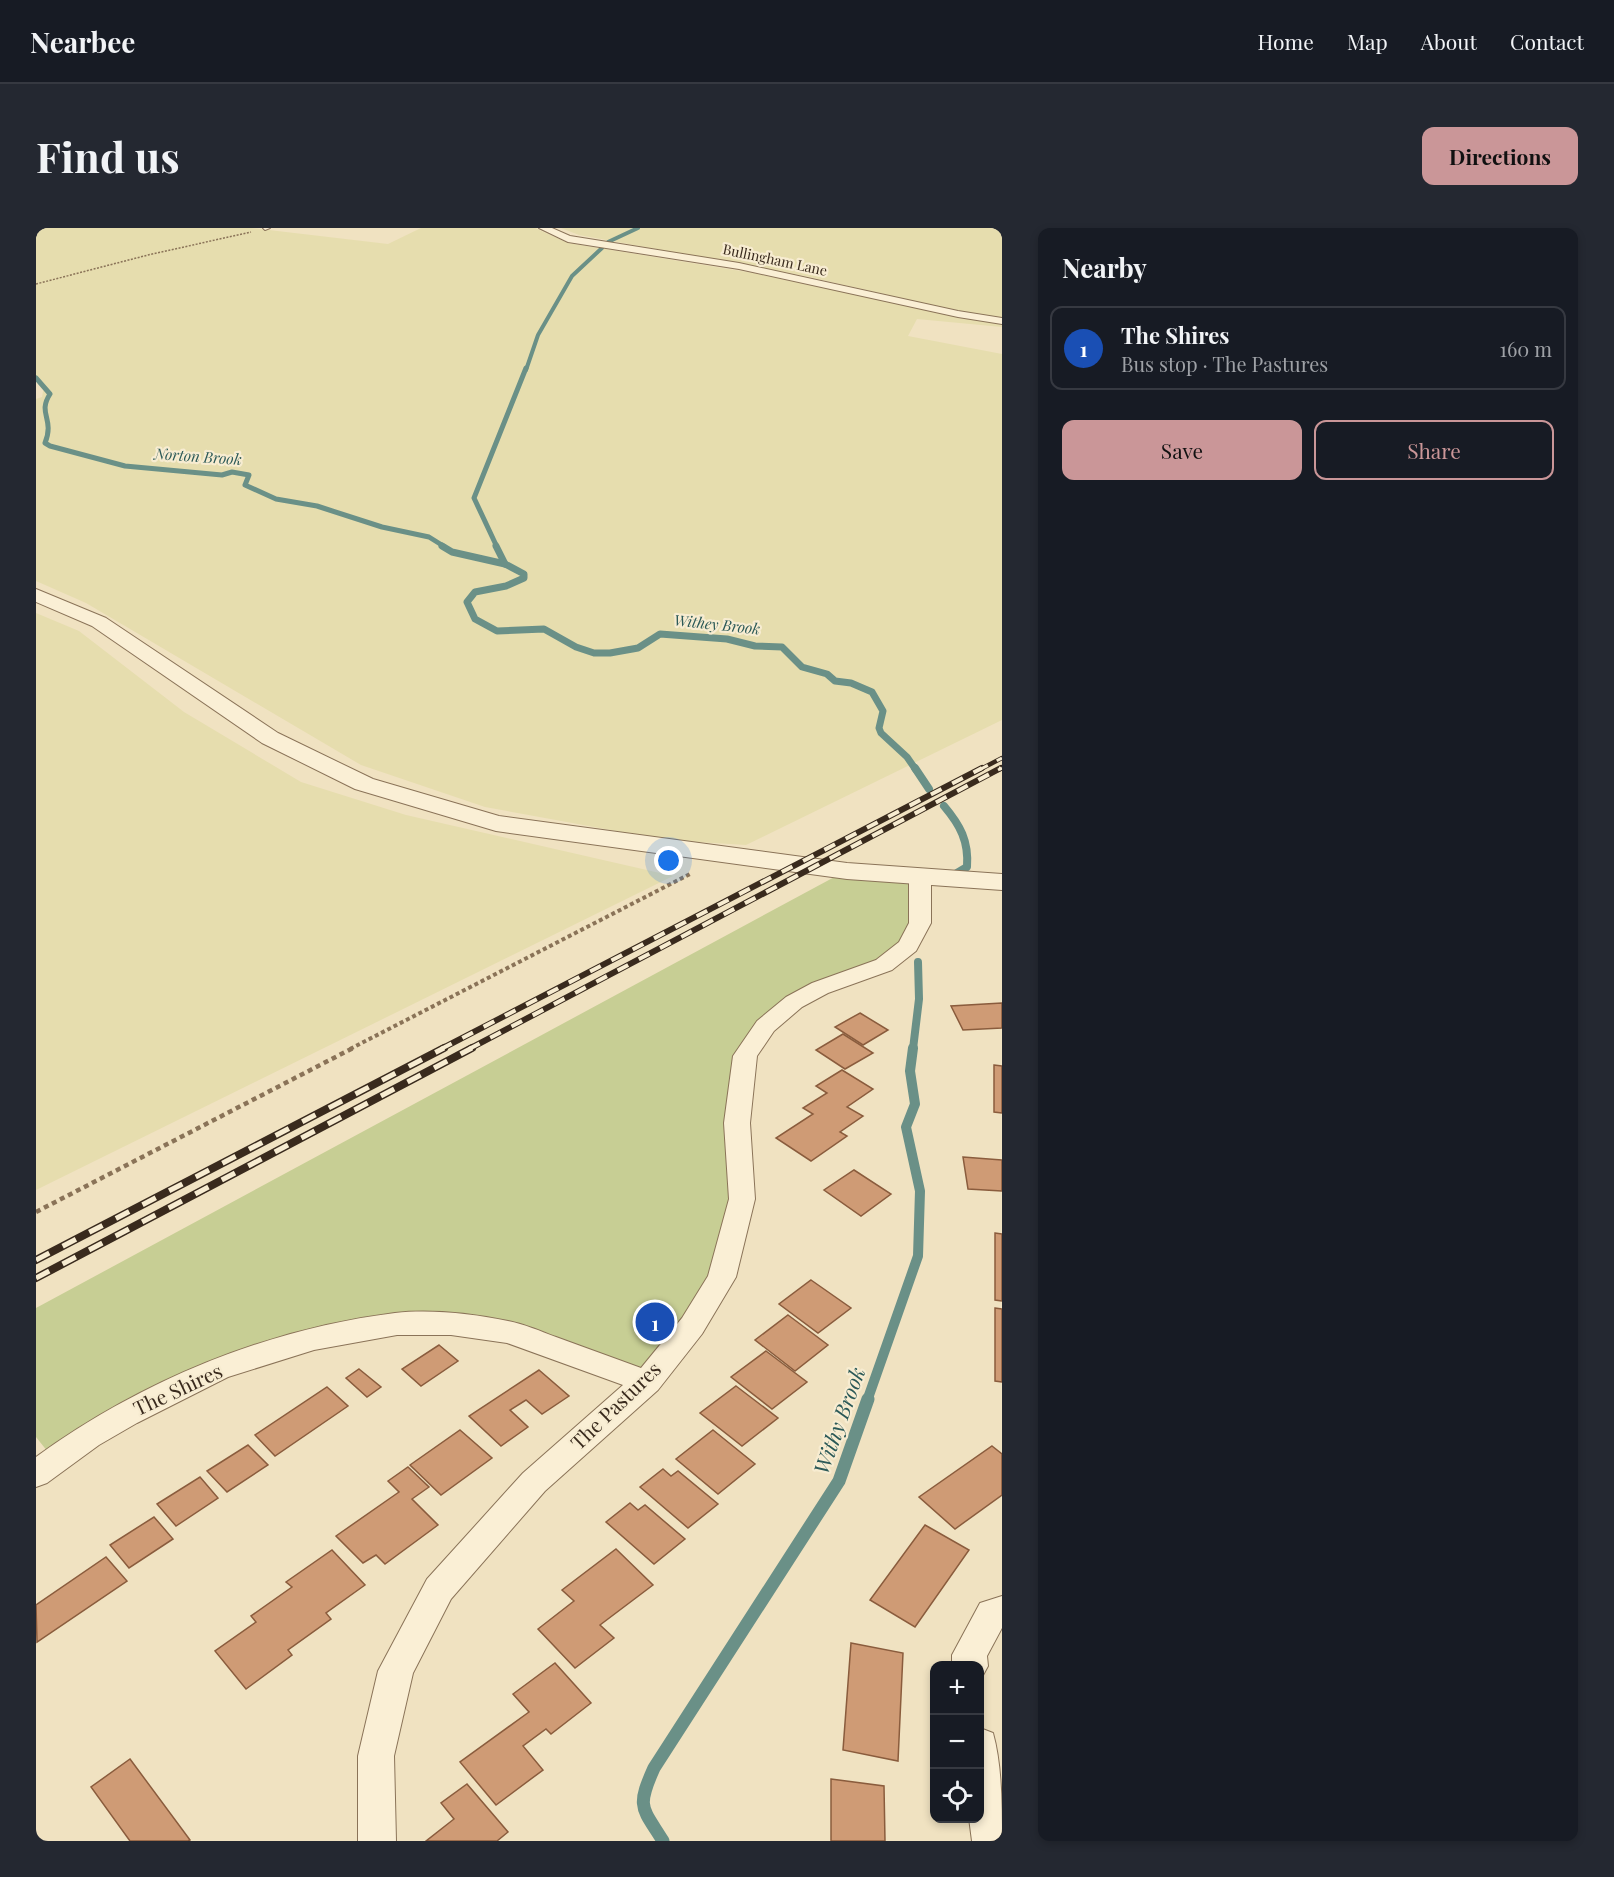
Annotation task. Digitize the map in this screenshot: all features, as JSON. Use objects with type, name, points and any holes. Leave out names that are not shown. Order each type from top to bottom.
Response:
[{"type":"street","name":"Bullingham Lane","points":[[544,228],[568,239],[739,266],[958,314],[1002,321]]},
{"type":"street","points":[[36,595],[99,622],[270,738],[364,784],[496,823],[731,853],[847,871],[920,878],[1002,882]]},
{"type":"street","name":"The Pastures","points":[[377,1841],[376,1756],[393,1680],[439,1589],[534,1482],[647,1382],[692,1326],[722,1276],[742,1199],[737,1123],[746,1056],[765,1026],[794,1002],[820,988],[884,965],[908,946],[920,922],[920,878]]},
{"type":"street","name":"The Shires","points":[[36,1474],[88,1436],[116,1419],[218,1370],[314,1339],[397,1324],[451,1324],[510,1332],[647,1382]]},
{"type":"street","points":[[970,1661],[969,1655],[992,1614],[1002,1611]]},
{"type":"street","points":[[983,1769],[991,1841]]},
{"type":"path","points":[[36,284],[266,228]]},
{"type":"path","points":[[36,1212],[731,853]]},
{"type":"shaded area","points":[[36,228],[252,228],[388,244],[421,228],[535,228],[568,243],[753,273],[1002,325],[1002,327],[917,319],[908,336],[1002,354],[1002,720],[746,845],[665,840],[485,807],[361,765],[86,603],[36,581],[36,399],[42,397],[44,386],[36,381]]},
{"type":"shaded area","points":[[561,228],[1002,228],[1002,318],[949,309],[805,276],[579,235]]},
{"type":"shaded area","points":[[36,613],[79,631],[184,712],[301,782],[406,815],[673,876],[36,1190]]},
{"type":"green space","points":[[840,874],[920,878],[905,936],[877,965],[756,1027],[742,1199],[716,1278],[640,1384],[503,1333],[397,1324],[234,1362],[52,1457],[36,1437],[36,1308]]},
{"type":"building","points":[[1002,1003],[1002,1028],[963,1030],[951,1006]]},
{"type":"building","points":[[860,1013],[888,1030],[863,1045],[835,1027]]},
{"type":"building","points":[[843,1034],[873,1053],[845,1069],[816,1050]]},
{"type":"building","points":[[994,1065],[1002,1066],[1002,1113],[994,1112]]},
{"type":"building","points":[[842,1070],[873,1089],[847,1107],[863,1116],[840,1132],[847,1136],[811,1161],[776,1138],[813,1114],[803,1108],[827,1093],[816,1086]]},
{"type":"building","points":[[963,1157],[1002,1160],[1002,1191],[968,1189]]},
{"type":"building","points":[[854,1170],[891,1194],[861,1216],[824,1190]]},
{"type":"building","points":[[995,1233],[1002,1234],[1002,1301],[995,1300]]},
{"type":"building","points":[[811,1280],[851,1308],[818,1333],[779,1304]]},
{"type":"building","points":[[995,1308],[1002,1309],[1002,1382],[995,1381]]},
{"type":"building","points":[[788,1315],[828,1345],[795,1371],[755,1340]]},
{"type":"building","points":[[439,1345],[458,1361],[421,1386],[402,1369]]},
{"type":"building","points":[[766,1351],[807,1382],[772,1409],[731,1377]]},
{"type":"building","points":[[359,1369],[381,1387],[367,1397],[346,1378]]},
{"type":"building","points":[[539,1370],[569,1396],[542,1414],[526,1400],[510,1410],[528,1427],[501,1446],[469,1416]]},
{"type":"building","points":[[736,1386],[778,1418],[742,1446],[700,1413]]},
{"type":"building","points":[[327,1387],[348,1406],[275,1456],[255,1435]]},
{"type":"building","points":[[460,1430],[492,1458],[441,1495],[410,1465]]},
{"type":"building","points":[[713,1430],[755,1464],[718,1494],[676,1459]]},
{"type":"building","points":[[248,1445],[268,1465],[227,1492],[207,1471]]},
{"type":"building","points":[[992,1446],[1002,1454],[1002,1495],[955,1529],[919,1497]]},
{"type":"building","points":[[408,1467],[429,1487],[412,1499],[438,1525],[385,1564],[376,1555],[363,1563],[336,1536],[399,1492],[388,1481]]},
{"type":"building","points":[[663,1469],[671,1476],[678,1471],[718,1504],[688,1528],[640,1487]]},
{"type":"building","points":[[200,1477],[218,1498],[176,1526],[157,1504]]},
{"type":"building","points":[[630,1503],[638,1510],[645,1505],[685,1539],[654,1564],[606,1522]]},
{"type":"building","points":[[154,1517],[173,1539],[129,1568],[110,1545]]},
{"type":"building","points":[[925,1525],[969,1550],[915,1627],[870,1600]]},
{"type":"building","points":[[616,1549],[653,1585],[600,1625],[614,1638],[575,1668],[538,1629],[574,1601],[562,1590]]},
{"type":"building","points":[[332,1550],[365,1585],[326,1613],[331,1619],[288,1650],[292,1655],[246,1689],[215,1651],[256,1622],[251,1616],[292,1587],[286,1582]]},
{"type":"building","points":[[106,1557],[127,1581],[37,1642],[36,1605]]},
{"type":"building","points":[[851,1643],[903,1653],[898,1761],[843,1750]]},
{"type":"building","points":[[555,1663],[591,1703],[551,1734],[546,1729],[523,1746],[543,1770],[496,1805],[460,1762],[529,1712],[513,1694]]},
{"type":"building","points":[[130,1759],[190,1840],[130,1841],[91,1787]]},
{"type":"building","points":[[831,1779],[884,1786],[885,1841],[831,1841]]},
{"type":"building","points":[[467,1784],[508,1832],[497,1841],[426,1841],[454,1819],[441,1803]]},
{"type":"waterway","points":[[608,242],[638,228]]},
{"type":"waterway","points":[[526,370],[538,335],[572,276],[602,248]]},
{"type":"waterway","points":[[497,547],[474,498],[526,368]]},
{"type":"waterway","name":"Norton Brook","points":[[36,378],[50,394],[45,407],[48,428],[45,443],[50,446],[125,466],[222,475],[232,472],[249,475],[245,485],[276,499],[317,506],[382,527],[429,537],[445,547]]},
{"type":"waterway","name":"Norton Brook","points":[[442,546],[452,552],[505,564]]},
{"type":"waterway","points":[[496,546],[505,564]]},
{"type":"waterway","name":"Withey Brook","points":[[505,564],[524,574],[524,578],[506,586],[475,592],[467,602],[475,619],[497,631],[544,629],[576,647],[594,653],[610,653],[638,648],[660,634],[727,639],[755,646],[782,647],[802,667],[827,674],[835,681],[851,683],[872,692],[883,711],[879,728],[881,733],[907,757],[916,770]]},
{"type":"waterway","name":"Withey Brook","points":[[915,768],[929,789]]},
{"type":"waterway","name":"Withey Brook","points":[[944,806],[955,820],[965,841],[967,867],[957,873]]},
{"type":"waterway","name":"Withy Brook","points":[[913,1049],[919,999],[918,962]]},
{"type":"waterway","name":"Withy Brook","points":[[867,1401],[918,1256],[920,1191],[906,1127],[915,1104],[910,1071],[913,1048]]},
{"type":"waterway","name":"Withy Brook","points":[[663,1841],[646,1814],[643,1800],[654,1768],[839,1481],[868,1399]]},
{"type":"railway","points":[[979,770],[1002,758]]},
{"type":"railway","points":[[441,1049],[982,768]]},
{"type":"railway","points":[[469,1049],[1001,768]]},
{"type":"railway","points":[[998,770],[1002,768]]},
{"type":"railway","points":[[36,1260],[444,1048]]},
{"type":"railway","points":[[36,1278],[472,1048]]},
{"type":"place","name":"The Shires","points":[[655,1322]]}]
